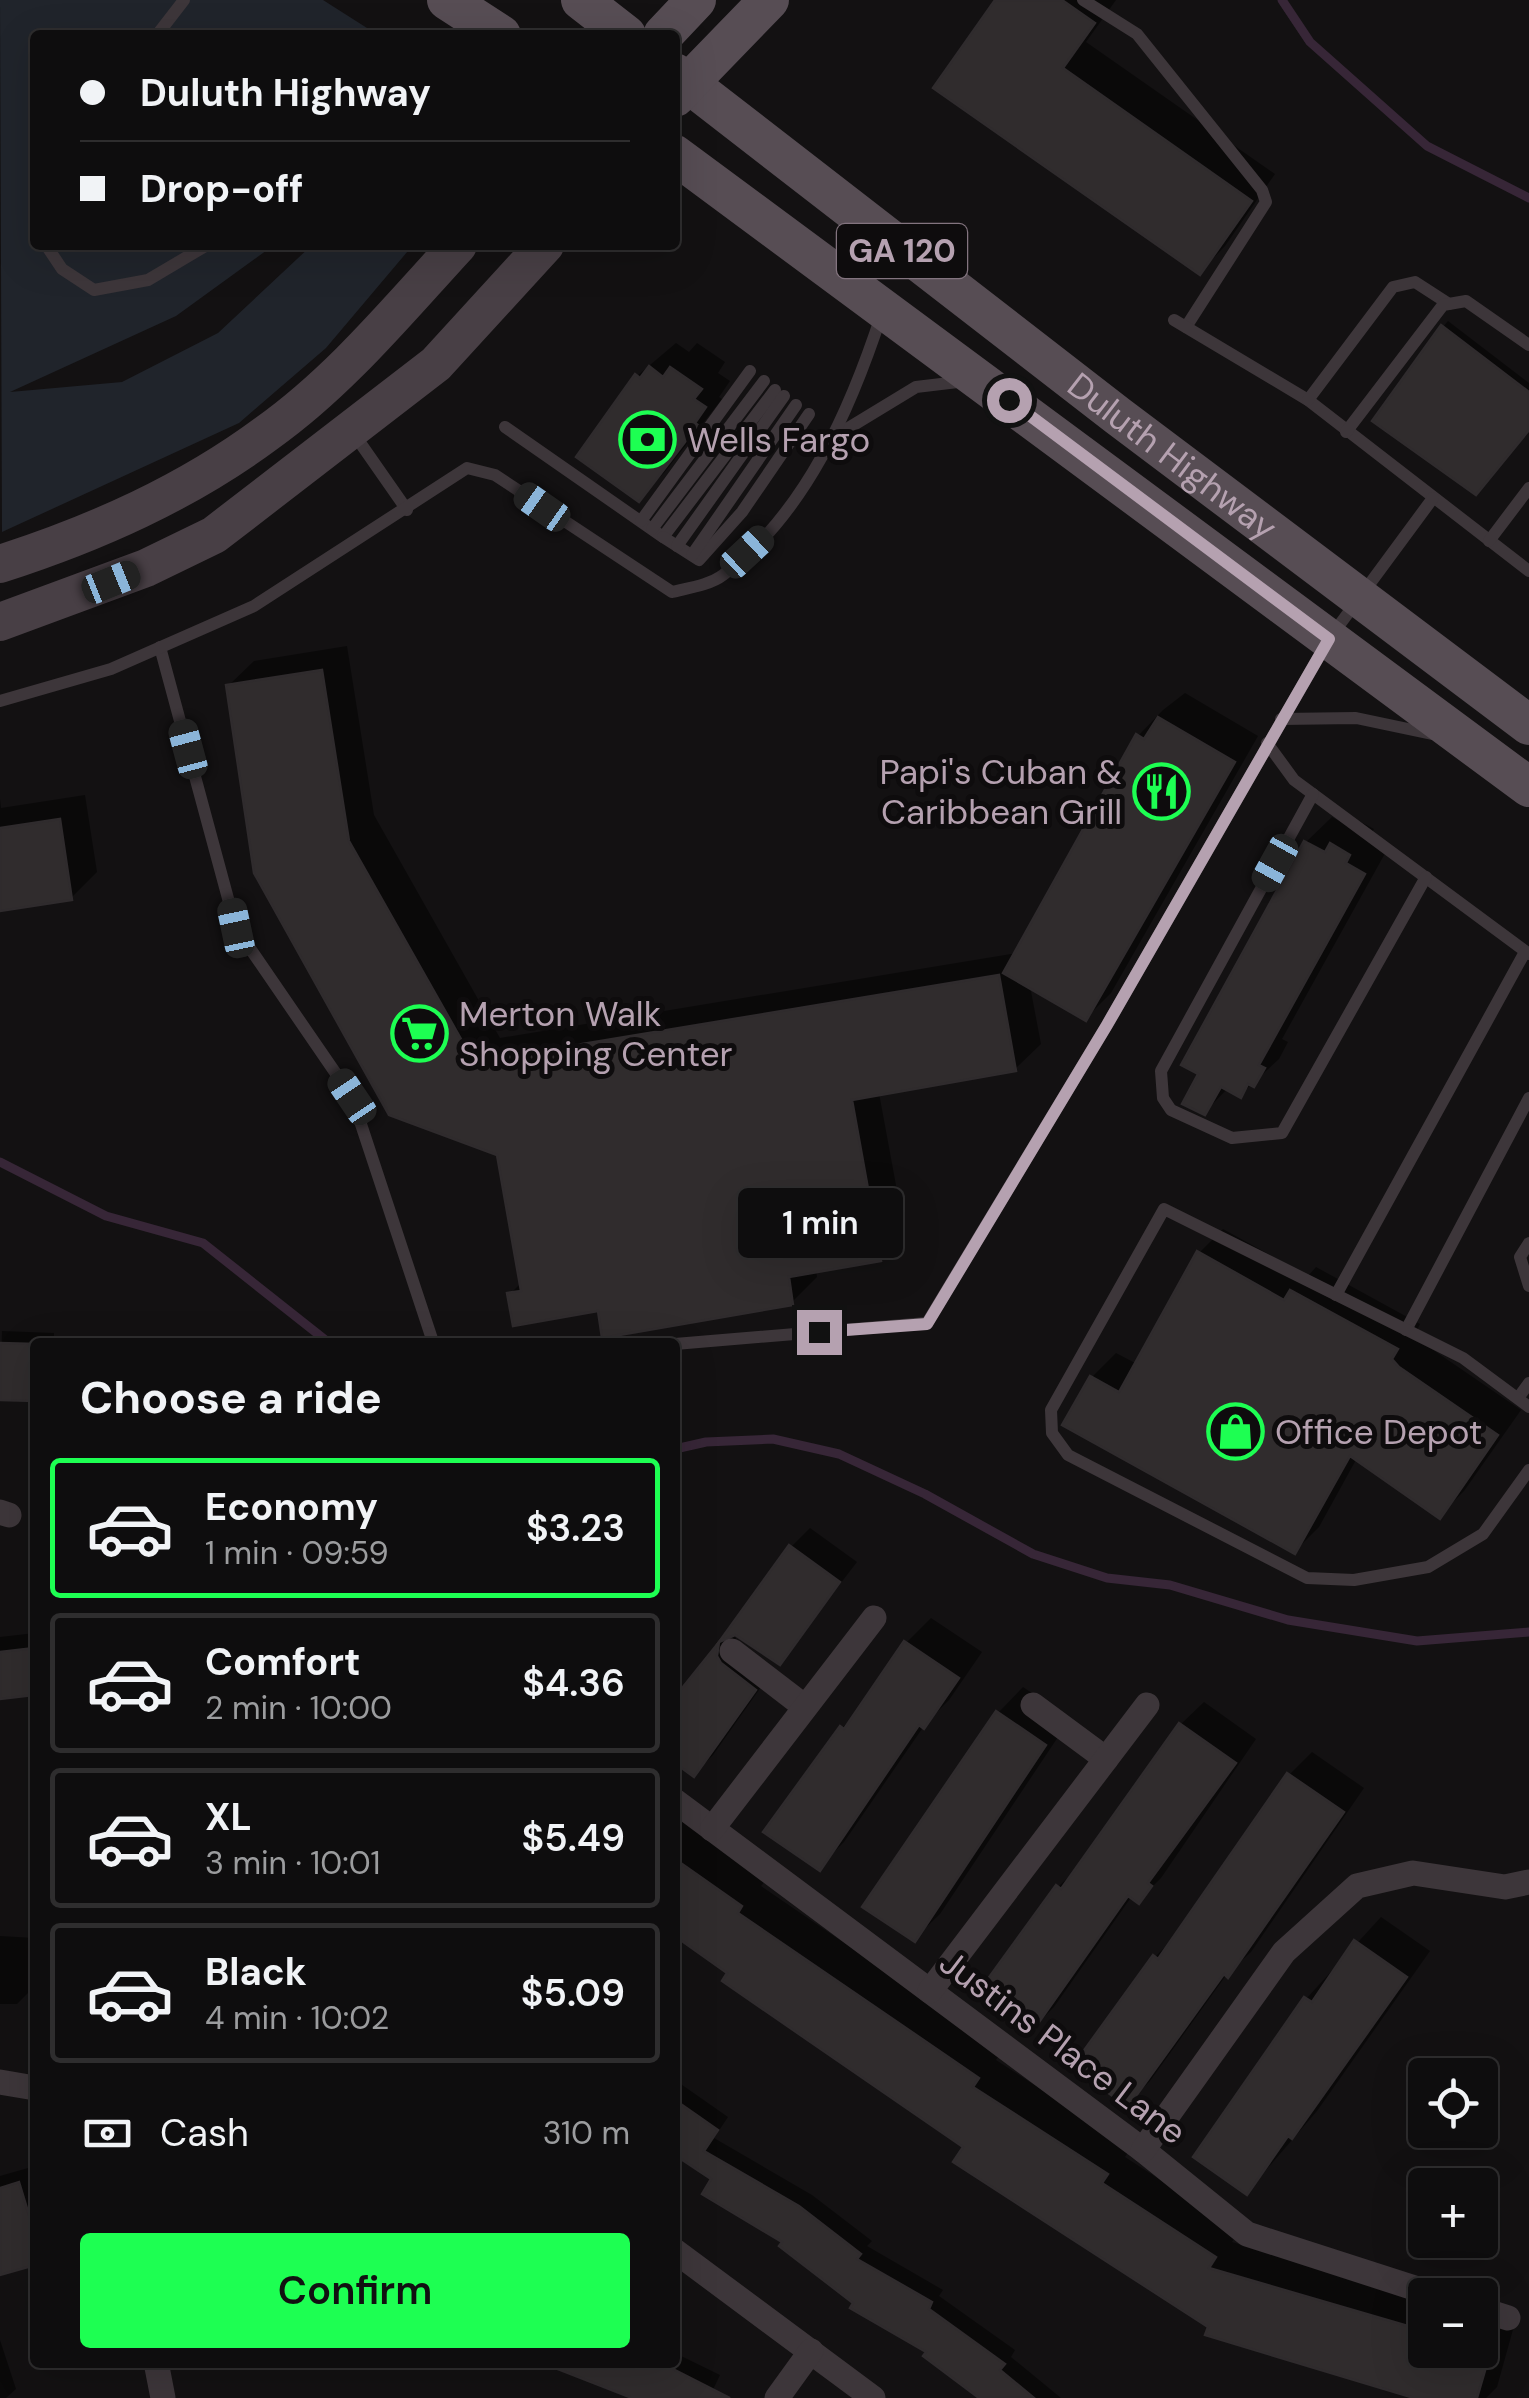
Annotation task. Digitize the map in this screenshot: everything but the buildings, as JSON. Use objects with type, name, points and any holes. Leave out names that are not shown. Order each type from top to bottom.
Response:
[{"type":"main road","points":[[447,0],[493,30]]},
{"type":"main road","points":[[581,0],[620,30]]},
{"type":"main road","points":[[668,30],[696,0]]},
{"type":"main road","points":[[680,84],[769,0]]},
{"type":"main road","name":"Duluth Highway","points":[[680,84],[1529,725]]},
{"type":"main road","name":"Duluth Highway","points":[[680,159],[1529,787]]},
{"type":"main road","points":[[0,564],[68,542],[166,498],[268,432],[359,353],[453,250]]},
{"type":"main road","points":[[0,622],[128,575],[214,535],[436,364],[540,250]]},
{"type":"street","points":[[712,1829],[874,1618]]},
{"type":"street","points":[[732,1651],[806,1708]]},
{"type":"street","points":[[1033,1705],[1106,1759]]},
{"type":"street","points":[[930,1991],[1147,1706]]},
{"type":"street","name":"Justins Place Lane","points":[[680,1804],[1143,2150],[1247,2234],[1408,2286]]},
{"type":"street","points":[[1143,2150],[1284,1952],[1358,1886],[1412,1873],[1521,1888]]},
{"type":"street","points":[[0,2082],[30,2087]]},
{"type":"street","points":[[680,2255],[873,2398]]},
{"type":"street","points":[[1498,2315],[1508,2318]]},
{"type":"street","points":[[777,2398],[810,2352]]},
{"type":"street","points":[[157,2368],[163,2398]]},
{"type":"lane","points":[[160,30],[184,0]]},
{"type":"lane","points":[[1083,0],[1137,34],[1262,190],[1266,202],[1261,216],[1180,323],[1308,400],[1529,571]]},
{"type":"lane","points":[[49,250],[62,270],[94,290],[148,280],[199,250]]},
{"type":"lane","points":[[1308,400],[1394,287],[1415,282],[1449,304]]},
{"type":"lane","points":[[1346,432],[1443,305],[1466,300],[1529,345]]},
{"type":"lane","points":[[0,701],[110,669],[254,606],[468,468],[495,475],[672,592],[720,578],[768,534],[836,434],[884,307]]},
{"type":"lane","points":[[652,529],[750,371]]},
{"type":"lane","points":[[836,434],[916,387],[981,380]]},
{"type":"lane","points":[[652,529],[774,389],[677,546]]},
{"type":"lane","points":[[692,555],[796,405]]},
{"type":"lane","points":[[504,427],[699,560],[742,512],[809,414]]},
{"type":"lane","points":[[352,432],[407,510]]},
{"type":"lane","points":[[1489,541],[1529,488]]},
{"type":"lane","points":[[680,1344],[927,1324],[1107,1025],[1329,639],[1433,498]]},
{"type":"lane","points":[[160,648],[236,928],[352,1097],[432,1338]]},
{"type":"lane","points":[[1281,719],[1356,718],[1470,743]]},
{"type":"lane","points":[[1267,743],[1294,780],[1527,953],[1336,1295]]},
{"type":"lane","points":[[1313,794],[1160,1071],[1163,1098],[1171,1110],[1232,1138],[1282,1133],[1426,877]]},
{"type":"lane","points":[[1406,1330],[1529,1098]]},
{"type":"lane","points":[[1529,1383],[1523,1402],[1463,1358],[1164,1210],[1051,1410],[1052,1433],[1068,1456],[1307,1578],[1354,1580],[1428,1567],[1482,1534],[1529,1470]]},
{"type":"lane","points":[[1529,1243],[1520,1257],[1529,1286]]},
{"type":"shaded area","points":[[0,0],[323,0],[370,30],[30,30],[30,250],[267,250],[176,316],[10,392],[122,382],[218,333],[307,250],[409,250],[326,348],[239,423],[2,532]]},
{"type":"waterway","points":[[1282,0],[1310,42],[1427,146],[1529,198]]},
{"type":"waterway","points":[[0,1162],[106,1216],[203,1243],[323,1338]]},
{"type":"waterway","points":[[680,1448],[706,1442],[773,1439],[839,1454],[925,1494],[1033,1554],[1107,1578],[1170,1585],[1288,1620],[1417,1641],[1529,1632]]},
{"type":"place","name":"Wells Fargo","points":[[648,440]]},
{"type":"place","name":"Papi's Cuban & Caribbean Grill","points":[[1161,792]]},
{"type":"place","name":"Merton Walk Shopping Center","points":[[420,1034]]},
{"type":"place","name":"Office Depot","points":[[1236,1432]]},
{"type":"route","points":[[819,1332],[927,1324],[1107,1025],[1329,639],[1009,400]]}]
